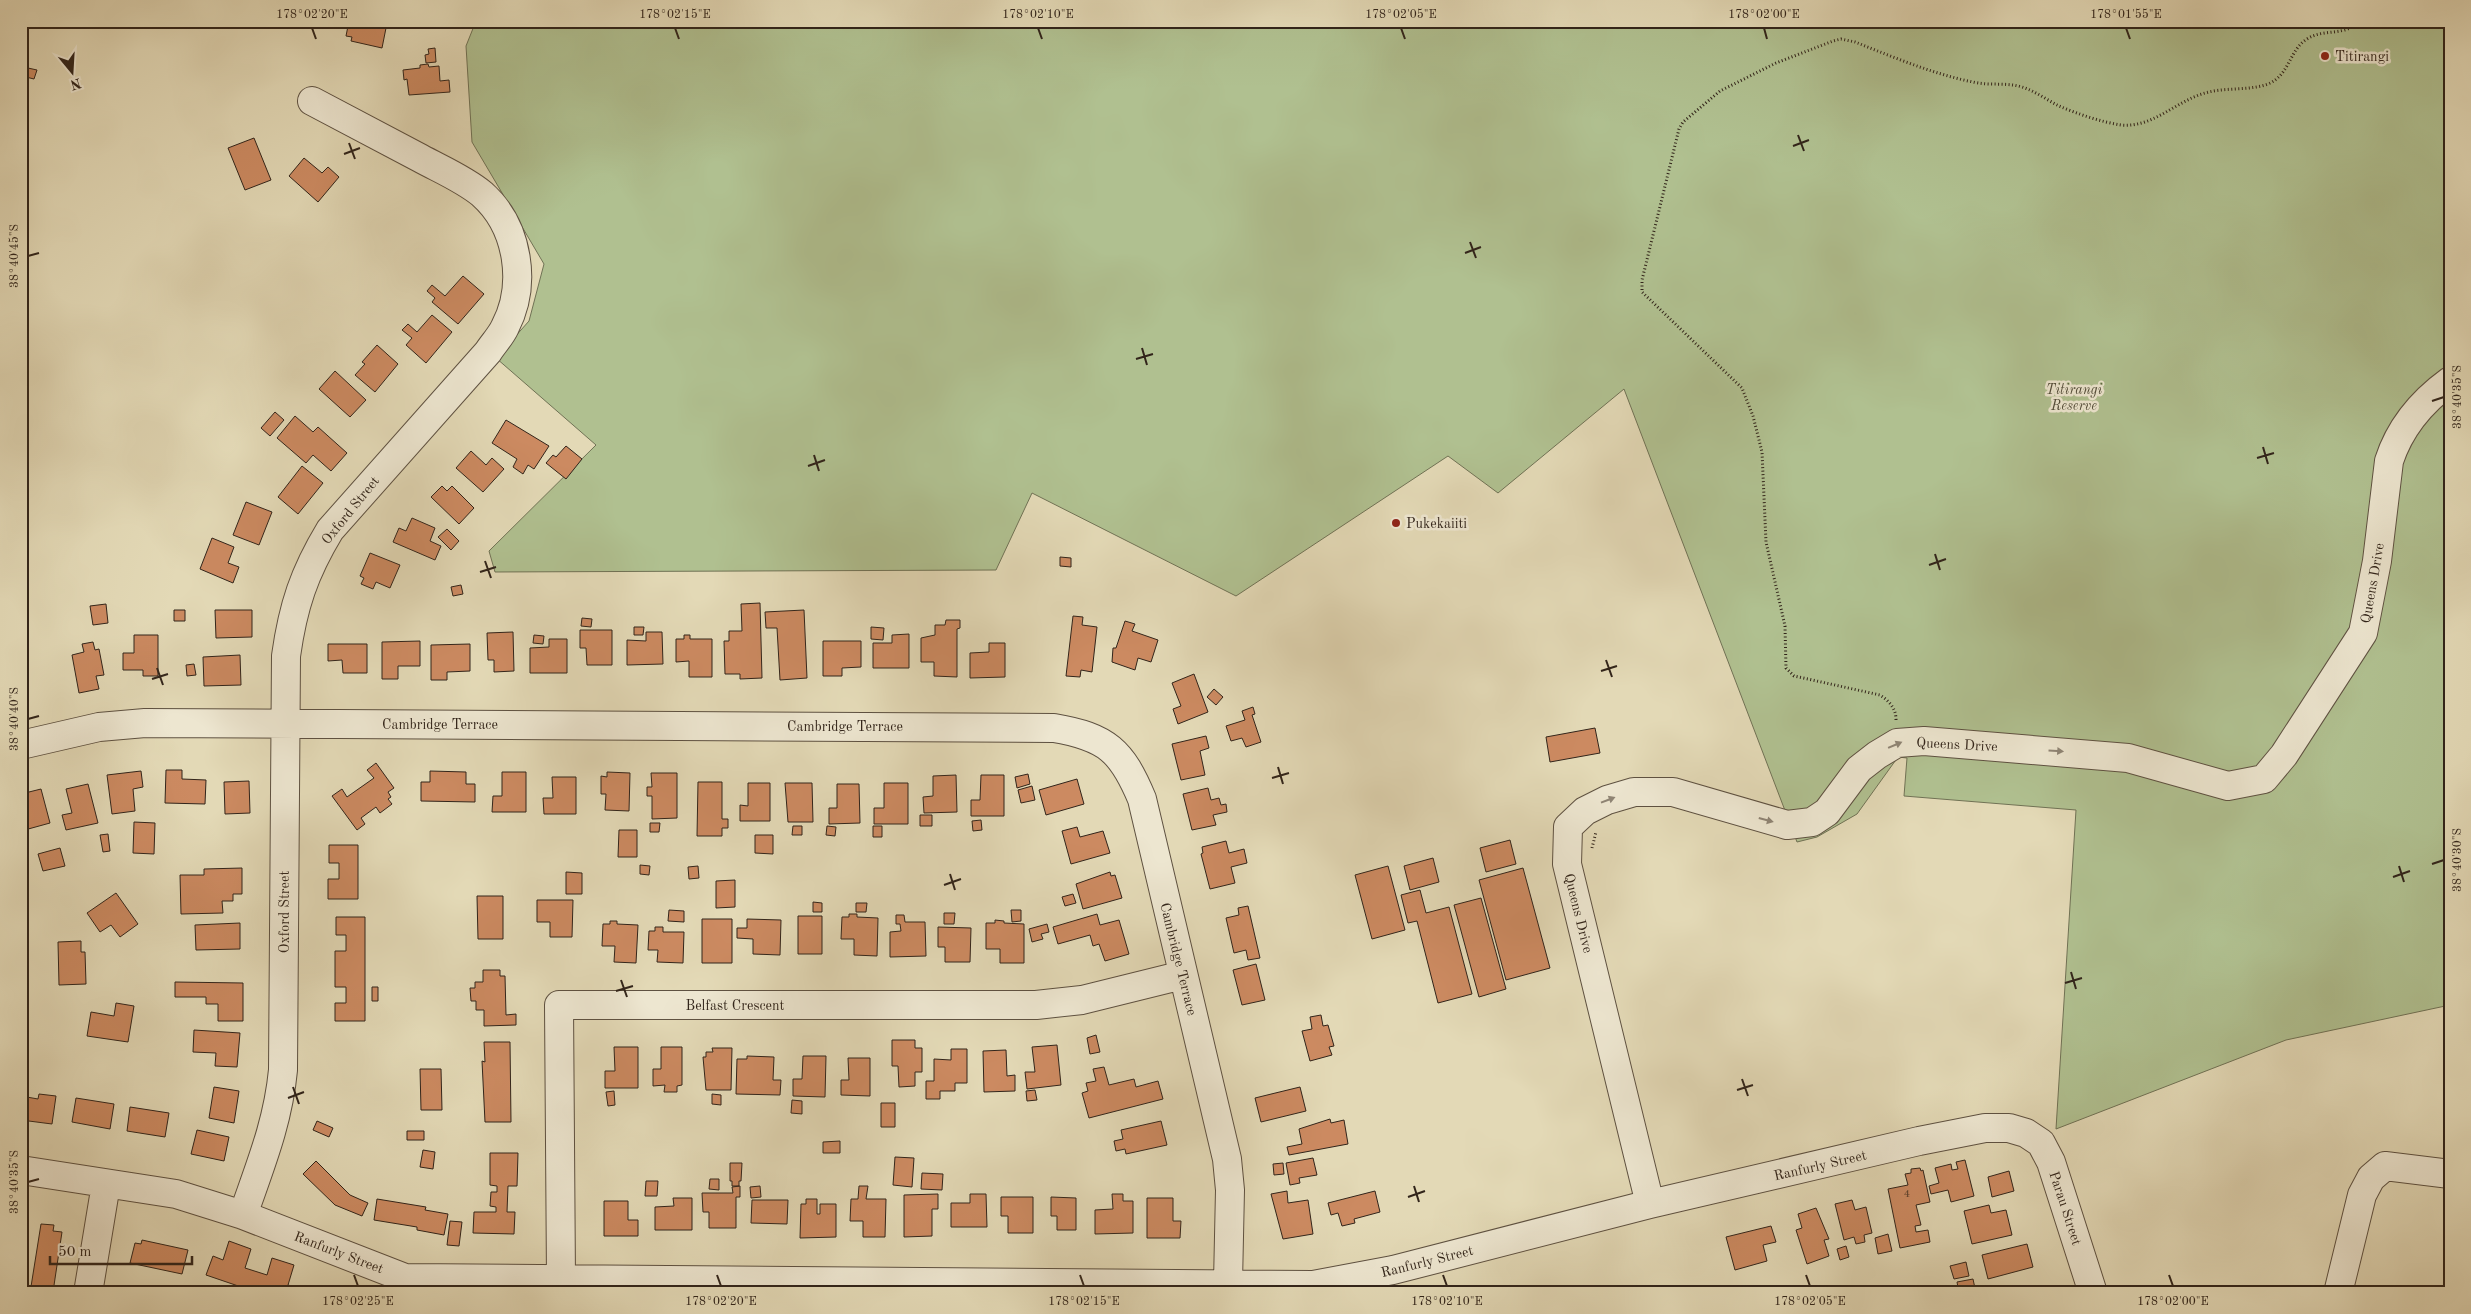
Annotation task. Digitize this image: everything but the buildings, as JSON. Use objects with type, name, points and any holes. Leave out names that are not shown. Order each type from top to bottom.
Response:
[{"type":"street","name":"Oxford Street","points":[[243,1215],[280,1104],[283,1070],[286,656],[291,621],[299,590],[311,561],[330,530],[488,352],[505,328],[515,301],[518,277],[517,257],[510,237],[499,214],[482,195],[456,177],[312,101]]},
{"type":"street","name":"Queens Drive","points":[[1650,1204],[1567,864],[1568,827],[1585,811],[1607,800],[1634,792],[1674,792],[1787,825],[1812,822],[1827,812],[1859,769],[1897,742],[1924,741],[2128,758],[2228,786],[2264,779],[2284,755],[2363,633],[2372,596],[2390,461],[2394,445],[2408,421],[2450,381]]},
{"type":"street","name":"Cambridge Terrace","points":[[21,744],[99,727],[145,722],[1044,728],[1083,732],[1101,741],[1116,753],[1130,771],[1142,799],[1227,1159],[1230,1190],[1228,1283]]},
{"type":"street","name":"Belfast Crescent","points":[[561,1280],[559,1005],[1036,1005],[1082,1000],[1183,975]]},
{"type":"street","name":"Ranfurly Street","points":[[21,1170],[176,1194],[243,1215],[404,1285],[561,1280],[961,1287],[1228,1283],[1313,1285],[1396,1281],[1650,1204],[1919,1141],[1985,1128],[2009,1128],[2026,1133]]},
{"type":"street","name":"Parau Street","points":[[2026,1133],[2042,1143],[2051,1162],[2093,1293]]},
{"type":"street","points":[[2338,1293],[2362,1195],[2371,1178],[2385,1166],[2450,1174]]},
{"type":"street","points":[[88,1293],[106,1184]]},
{"type":"path","points":[[1897,742],[1894,710],[1888,700],[1880,694],[1794,676],[1786,668],[1785,626],[1766,542],[1762,452],[1753,416],[1742,388],[1642,292],[1645,267],[1679,131],[1683,122],[1720,92],[1776,63],[1841,39],[1976,83],[2010,84],[2024,87],[2059,106],[2089,116],[2121,125],[2137,124],[2203,93],[2267,84],[2286,69],[2298,47],[2306,39],[2318,34],[2349,30],[2359,21]]},
{"type":"green space","name":"Titirangi Reserve","points":[[476,21],[2450,21],[2450,1005],[2286,1040],[2056,1129],[2076,810],[1904,796],[1907,758],[1898,757],[1857,814],[1817,837],[1797,842],[1624,389],[1498,493],[1448,456],[1236,596],[1032,493],[996,570],[495,572],[489,551],[596,445],[496,358],[529,321],[544,264],[472,142],[466,46]]},
{"type":"place","name":"Titirangi","points":[[2325,56]]},
{"type":"place","name":"Pukekaiiti","points":[[1396,523]]}]
